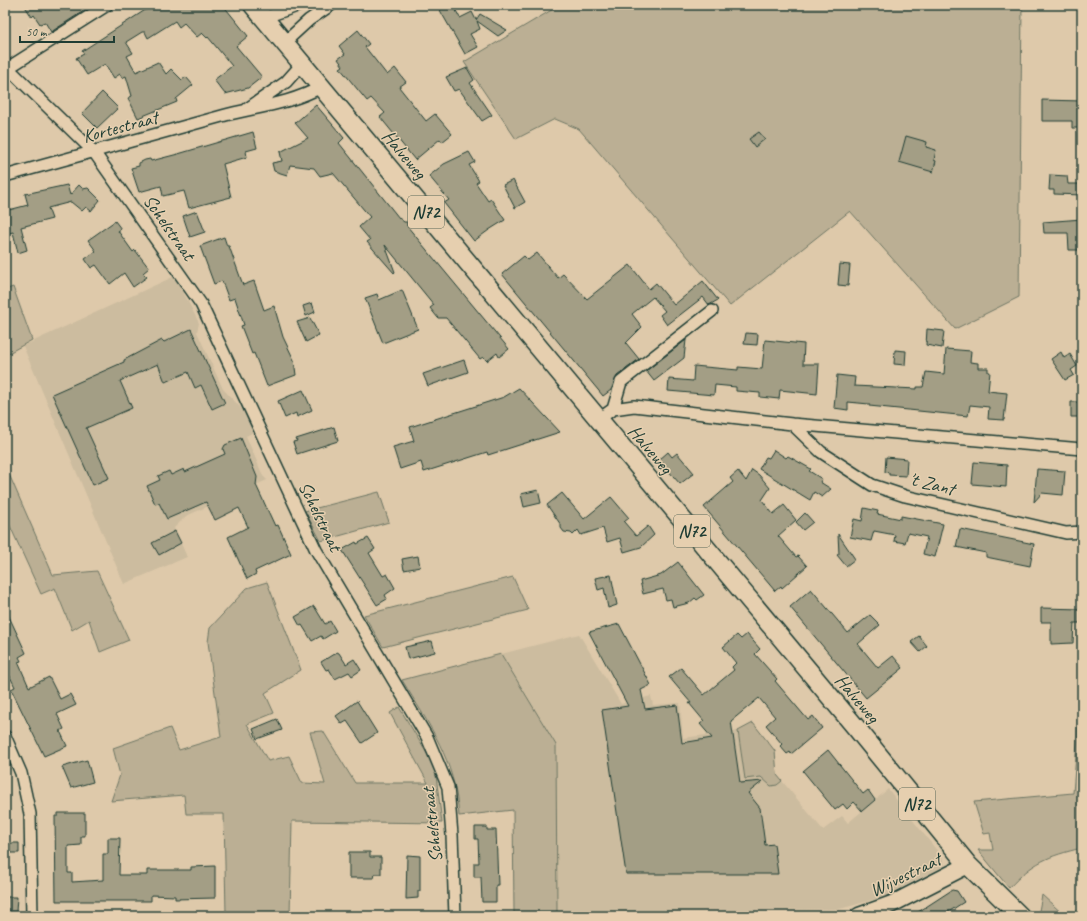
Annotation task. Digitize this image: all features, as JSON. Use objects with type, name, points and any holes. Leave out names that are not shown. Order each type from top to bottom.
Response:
[{"type":"main road","name":"Halveweg","points":[[258,11],[599,419],[968,865],[1020,916]]},
{"type":"street","points":[[6,66],[107,5]]},
{"type":"street","points":[[258,11],[300,5]]},
{"type":"street","points":[[284,43],[309,20],[331,5]]},
{"type":"street","name":"Kortestraat","points":[[244,110],[286,82],[302,64]]},
{"type":"street","name":"Schelstraat","points":[[6,66],[94,152],[201,304],[316,550],[427,737],[448,787],[452,835],[455,916]]},
{"type":"street","name":"Kortestraat","points":[[5,176],[244,110],[290,100],[308,94],[321,87]]},
{"type":"street","points":[[614,409],[621,382],[712,311]]},
{"type":"street","points":[[599,419],[614,409],[634,406],[792,424],[1082,449]]},
{"type":"street","name":"'t Zant","points":[[792,424],[821,452],[872,485],[905,496],[1066,533],[1082,532]]},
{"type":"street","points":[[5,736],[21,773],[30,814],[32,916]]},
{"type":"street","name":"Wijvestraat","points":[[859,916],[892,904],[968,865]]},
{"type":"shaded area","points":[[560,5],[616,5],[618,7],[621,5],[1022,5],[1019,297],[955,329],[850,211],[730,306],[579,129],[555,119],[516,139],[464,62]]},
{"type":"shaded area","points":[[175,276],[199,323],[197,332],[223,389],[243,410],[254,432],[246,436],[263,476],[267,480],[186,516],[174,528],[187,557],[124,584],[23,346]]},
{"type":"shaded area","points":[[13,287],[32,340],[5,355],[5,290]]},
{"type":"shaded area","points":[[5,465],[53,575],[97,571],[129,640],[100,652],[89,620],[72,630],[55,588],[41,594],[5,515]]},
{"type":"shaded area","points":[[379,492],[389,522],[321,541],[305,511]]},
{"type":"shaded area","points":[[513,577],[528,610],[383,647],[364,615]]},
{"type":"shaded area","points":[[267,582],[301,670],[265,693],[274,713],[247,724],[268,761],[289,756],[302,783],[325,784],[310,732],[323,731],[355,783],[428,783],[390,713],[399,707],[435,767],[442,823],[292,821],[290,915],[226,914],[224,814],[186,814],[184,795],[111,801],[120,775],[113,748],[170,728],[179,750],[221,737],[208,642],[210,628],[247,588]]},
{"type":"shaded area","points":[[579,634],[621,704],[651,696],[653,705],[680,703],[683,738],[738,731],[745,779],[761,777],[777,785],[782,781],[823,830],[842,816],[848,823],[888,789],[942,857],[943,864],[940,868],[883,897],[840,909],[557,913],[556,745],[501,654]]},
{"type":"shaded area","points":[[501,654],[556,745],[557,913],[514,913],[513,810],[459,816],[457,796],[447,760],[431,728],[402,680]]},
{"type":"shaded area","points":[[1079,669],[1082,669],[1082,848],[1050,857],[1042,861],[1026,872],[1009,888],[978,850],[993,850],[990,833],[984,834],[974,802],[1073,793],[1077,742]]},
{"type":"shaded area","points":[[753,723],[775,751],[777,775],[782,781],[777,785],[771,786],[761,777],[745,779],[738,731]]},
{"type":"shaded area","points":[[1042,895],[1065,916],[1038,916]]},
{"type":"building","points":[[24,5],[93,5],[51,32],[45,22],[40,24],[34,15],[32,17]]},
{"type":"building","points":[[153,5],[223,5],[248,36],[236,46],[262,77],[248,88],[225,94],[214,80],[232,66],[208,37],[207,38],[202,33],[197,37],[184,23],[179,27],[175,21],[148,38],[145,32],[142,32],[126,42],[133,53],[127,56],[136,72],[158,62],[166,74],[171,69],[182,80],[186,77],[193,85],[176,99],[177,102],[138,118],[128,98],[132,96],[126,76],[122,78],[120,74],[114,78],[105,64],[87,75],[76,58],[84,54],[82,51]]},
{"type":"building","points":[[437,5],[453,5],[460,18],[472,12],[476,20],[480,14],[507,30],[498,36],[477,21],[480,29],[470,34],[478,47],[465,54]]},
{"type":"building","points":[[358,30],[369,44],[365,47],[387,75],[395,68],[406,82],[399,87],[426,121],[435,114],[452,134],[442,142],[440,139],[415,160],[380,117],[385,113],[371,98],[367,101],[340,68],[343,66],[338,59],[345,54],[339,46]]},
{"type":"building","points":[[467,68],[474,80],[470,83],[492,115],[482,121],[459,89],[454,91],[446,77]]},
{"type":"building","points":[[102,92],[118,108],[97,128],[82,113]]},
{"type":"building","points":[[1042,100],[1082,101],[1082,128],[1072,128],[1072,121],[1042,121]]},
{"type":"building","points":[[316,105],[344,138],[339,143],[399,218],[404,222],[407,222],[407,226],[509,349],[499,357],[497,353],[487,361],[483,357],[480,359],[446,318],[438,318],[430,308],[434,305],[385,245],[395,272],[394,273],[367,242],[370,240],[359,227],[370,217],[333,173],[320,176],[314,168],[290,165],[287,175],[274,171],[272,163],[282,161],[280,152],[308,138],[295,123]]},
{"type":"building","points":[[253,132],[257,148],[246,151],[247,157],[223,164],[231,197],[189,208],[184,191],[163,196],[161,186],[139,192],[131,168],[139,166],[139,163],[145,160],[150,159],[151,161],[178,154]]},
{"type":"building","points":[[759,132],[765,139],[755,147],[749,139]]},
{"type":"building","points":[[906,136],[927,142],[926,147],[936,150],[934,160],[936,161],[933,172],[899,162]]},
{"type":"building","points":[[469,152],[475,162],[469,165],[479,181],[476,183],[488,201],[491,199],[505,220],[474,241],[444,203],[449,200],[429,176],[444,164]]},
{"type":"building","points":[[1050,175],[1067,176],[1068,184],[1082,184],[1082,195],[1054,194],[1054,190],[1049,190]]},
{"type":"building","points":[[513,180],[525,202],[515,208],[503,185]]},
{"type":"building","points":[[67,185],[70,195],[79,185],[83,189],[88,188],[100,200],[91,211],[86,207],[82,211],[71,202],[48,208],[52,219],[21,227],[27,250],[18,253],[13,232],[5,234],[5,211],[28,205],[25,194]]},
{"type":"building","points":[[197,211],[205,232],[190,237],[183,216]]},
{"type":"building","points":[[1082,219],[1082,250],[1069,250],[1068,233],[1044,233],[1043,222]]},
{"type":"building","points":[[115,221],[121,229],[118,231],[133,252],[135,250],[149,268],[143,273],[147,277],[133,287],[124,273],[110,284],[96,265],[91,268],[85,259],[96,251],[88,240]]},
{"type":"building","points":[[224,237],[227,246],[229,246],[243,285],[254,281],[264,310],[274,306],[283,337],[294,360],[296,375],[267,386],[241,326],[244,325],[235,298],[229,300],[222,281],[214,284],[200,246]]},
{"type":"building","points":[[537,253],[558,278],[563,274],[587,299],[630,265],[649,289],[656,283],[674,305],[703,281],[718,300],[709,305],[703,297],[667,325],[660,315],[665,311],[653,297],[632,314],[642,327],[626,343],[639,359],[617,376],[611,390],[603,396],[502,274],[524,256],[528,260]]},
{"type":"building","points":[[840,264],[850,265],[848,286],[838,285]]},
{"type":"building","points":[[402,290],[418,329],[383,343],[365,298],[377,294],[379,300]]},
{"type":"building","points":[[312,303],[315,312],[306,316],[303,306]]},
{"type":"building","points":[[310,318],[319,335],[306,342],[297,322]]},
{"type":"building","points":[[191,329],[225,403],[212,409],[201,385],[195,388],[188,372],[165,382],[158,364],[120,381],[132,408],[86,428],[109,478],[93,485],[52,394],[124,362],[124,360],[162,340],[164,342]]},
{"type":"building","points":[[927,329],[944,331],[942,348],[926,345]]},
{"type":"building","points":[[746,333],[758,334],[757,345],[744,344]]},
{"type":"building","points":[[686,340],[684,358],[654,381],[646,371]]},
{"type":"building","points":[[765,340],[804,344],[803,364],[819,364],[817,394],[780,390],[779,399],[760,397],[760,393],[736,391],[736,387],[715,385],[714,395],[668,391],[669,379],[693,381],[694,366],[738,370],[738,367],[762,369]]},
{"type":"building","points":[[946,349],[971,351],[970,362],[978,363],[978,368],[988,368],[988,372],[990,372],[988,391],[1007,393],[1004,420],[988,419],[989,407],[970,405],[968,416],[869,406],[869,404],[848,402],[848,410],[834,408],[837,375],[855,377],[854,386],[917,389],[917,387],[923,387],[926,372],[944,374]]},
{"type":"building","points":[[895,350],[906,351],[905,365],[894,364]]},
{"type":"building","points":[[1061,352],[1064,358],[1070,354],[1077,366],[1071,370],[1074,375],[1065,380],[1051,359]]},
{"type":"building","points":[[464,360],[468,372],[428,386],[423,374]]},
{"type":"building","points":[[519,388],[560,432],[488,455],[487,452],[424,472],[421,462],[400,469],[393,447],[414,441],[410,427],[504,397]]},
{"type":"building","points":[[303,390],[312,410],[297,417],[296,413],[285,418],[278,401]]},
{"type":"building","points":[[1071,402],[1082,402],[1082,417],[1071,417]]},
{"type":"building","points":[[334,427],[338,441],[297,454],[293,442],[297,441],[296,439]]},
{"type":"building","points":[[241,438],[257,477],[256,485],[275,526],[278,525],[291,554],[255,571],[256,574],[247,579],[228,537],[248,527],[239,508],[215,520],[206,502],[167,519],[159,503],[155,504],[147,486],[160,480],[158,476],[169,471],[171,475],[184,469],[185,472],[225,454],[223,449],[225,445]]},
{"type":"building","points":[[774,450],[786,458],[788,456],[811,469],[809,471],[822,479],[820,482],[831,489],[822,497],[814,492],[810,500],[759,469],[766,457],[769,458]]},
{"type":"building","points":[[668,452],[672,457],[677,453],[694,473],[680,484],[659,460]]},
{"type":"building","points":[[886,457],[907,459],[906,476],[889,475],[889,473],[885,472]]},
{"type":"building","points":[[974,462],[1007,465],[1006,487],[972,484]]},
{"type":"building","points":[[1037,469],[1065,471],[1063,495],[1042,493],[1034,502]]},
{"type":"building","points":[[752,470],[759,475],[770,488],[762,500],[773,514],[784,505],[796,520],[778,536],[796,557],[798,556],[807,566],[782,588],[781,586],[775,591],[704,507],[733,482],[730,478],[738,471],[746,481]]},
{"type":"building","points":[[538,490],[541,503],[524,507],[521,494]]},
{"type":"building","points":[[562,493],[584,519],[611,497],[629,518],[624,522],[636,536],[648,526],[654,535],[641,547],[624,552],[620,538],[607,542],[603,528],[581,535],[578,530],[573,535],[571,533],[564,532],[547,505]]},
{"type":"building","points":[[864,508],[878,511],[877,514],[901,519],[901,516],[943,524],[935,557],[923,554],[927,537],[908,533],[905,543],[894,541],[895,535],[874,531],[871,541],[850,537],[854,519],[862,521]]},
{"type":"building","points":[[805,513],[813,522],[803,530],[796,522]]},
{"type":"building","points":[[960,529],[1034,544],[1030,566],[986,557],[986,553],[956,547]]},
{"type":"building","points":[[175,531],[181,543],[159,555],[152,543]]},
{"type":"building","points":[[838,534],[855,559],[846,566],[837,555],[839,554]]},
{"type":"building","points":[[368,538],[375,549],[369,553],[383,576],[387,574],[395,588],[385,595],[387,599],[377,605],[342,550],[356,542],[357,544]]},
{"type":"building","points":[[418,556],[420,567],[404,570],[402,559]]},
{"type":"building","points":[[678,562],[704,595],[697,600],[695,598],[689,603],[673,607],[671,599],[666,600],[663,589],[643,594],[640,581],[661,575]]},
{"type":"building","points":[[611,575],[617,605],[608,608],[604,588],[598,590],[595,578]]},
{"type":"building","points":[[811,589],[848,633],[870,615],[880,625],[858,644],[878,668],[893,656],[903,668],[866,698],[790,607]]},
{"type":"building","points":[[314,606],[325,624],[330,621],[336,631],[323,639],[321,636],[312,641],[295,617]]},
{"type":"building","points":[[5,608],[26,653],[19,657],[21,661],[18,662],[29,687],[49,677],[60,699],[70,694],[76,705],[57,714],[64,729],[60,731],[67,746],[44,756],[11,689],[15,687],[5,666]]},
{"type":"building","points":[[1041,608],[1082,609],[1082,623],[1074,623],[1073,643],[1051,644],[1051,622],[1041,622]]},
{"type":"building","points":[[619,624],[651,685],[641,690],[645,709],[677,705],[682,743],[712,738],[700,724],[704,721],[669,677],[681,668],[704,695],[734,670],[732,667],[736,663],[723,647],[737,635],[741,639],[747,634],[760,649],[755,654],[777,679],[775,681],[808,720],[813,716],[822,728],[791,754],[790,752],[787,754],[780,746],[782,744],[766,725],[775,717],[759,698],[731,721],[740,783],[763,781],[748,793],[760,808],[765,845],[774,844],[778,874],[626,874],[602,710],[628,706],[589,632]]},
{"type":"building","points":[[919,636],[927,646],[920,652],[911,642]]},
{"type":"building","points":[[432,641],[435,652],[408,659],[405,647]]},
{"type":"building","points":[[337,652],[346,664],[354,659],[361,670],[352,676],[349,672],[335,679],[329,669],[326,670],[321,662]]},
{"type":"building","points":[[357,701],[377,733],[362,743],[347,721],[342,724],[336,716]]},
{"type":"building","points":[[277,719],[282,730],[257,739],[253,729]]},
{"type":"building","points":[[828,750],[863,794],[868,790],[875,800],[862,811],[854,802],[847,809],[843,804],[835,810],[803,771]]},
{"type":"building","points":[[87,760],[93,782],[71,788],[62,767]]},
{"type":"building","points":[[58,813],[85,813],[85,836],[81,836],[81,845],[68,846],[68,873],[72,873],[72,882],[103,880],[103,854],[108,854],[108,838],[120,838],[119,875],[147,875],[147,870],[191,870],[191,867],[215,866],[215,898],[175,899],[175,896],[151,895],[151,901],[56,901],[55,816],[58,816]]},
{"type":"building","points":[[475,827],[487,827],[487,830],[496,830],[498,885],[496,885],[496,902],[482,902],[481,877],[474,877],[474,863],[479,863],[478,839],[475,839]]},
{"type":"building","points":[[5,843],[19,843],[19,853],[5,853]]},
{"type":"building","points":[[349,852],[370,852],[370,857],[381,857],[381,874],[375,874],[374,878],[349,878]]},
{"type":"building","points":[[407,855],[420,856],[420,891],[418,891],[418,898],[406,899]]},
{"type":"building","points":[[952,890],[957,891],[964,902],[942,916],[912,916]]},
{"type":"building","points":[[5,897],[17,897],[16,912],[5,912]]}]
